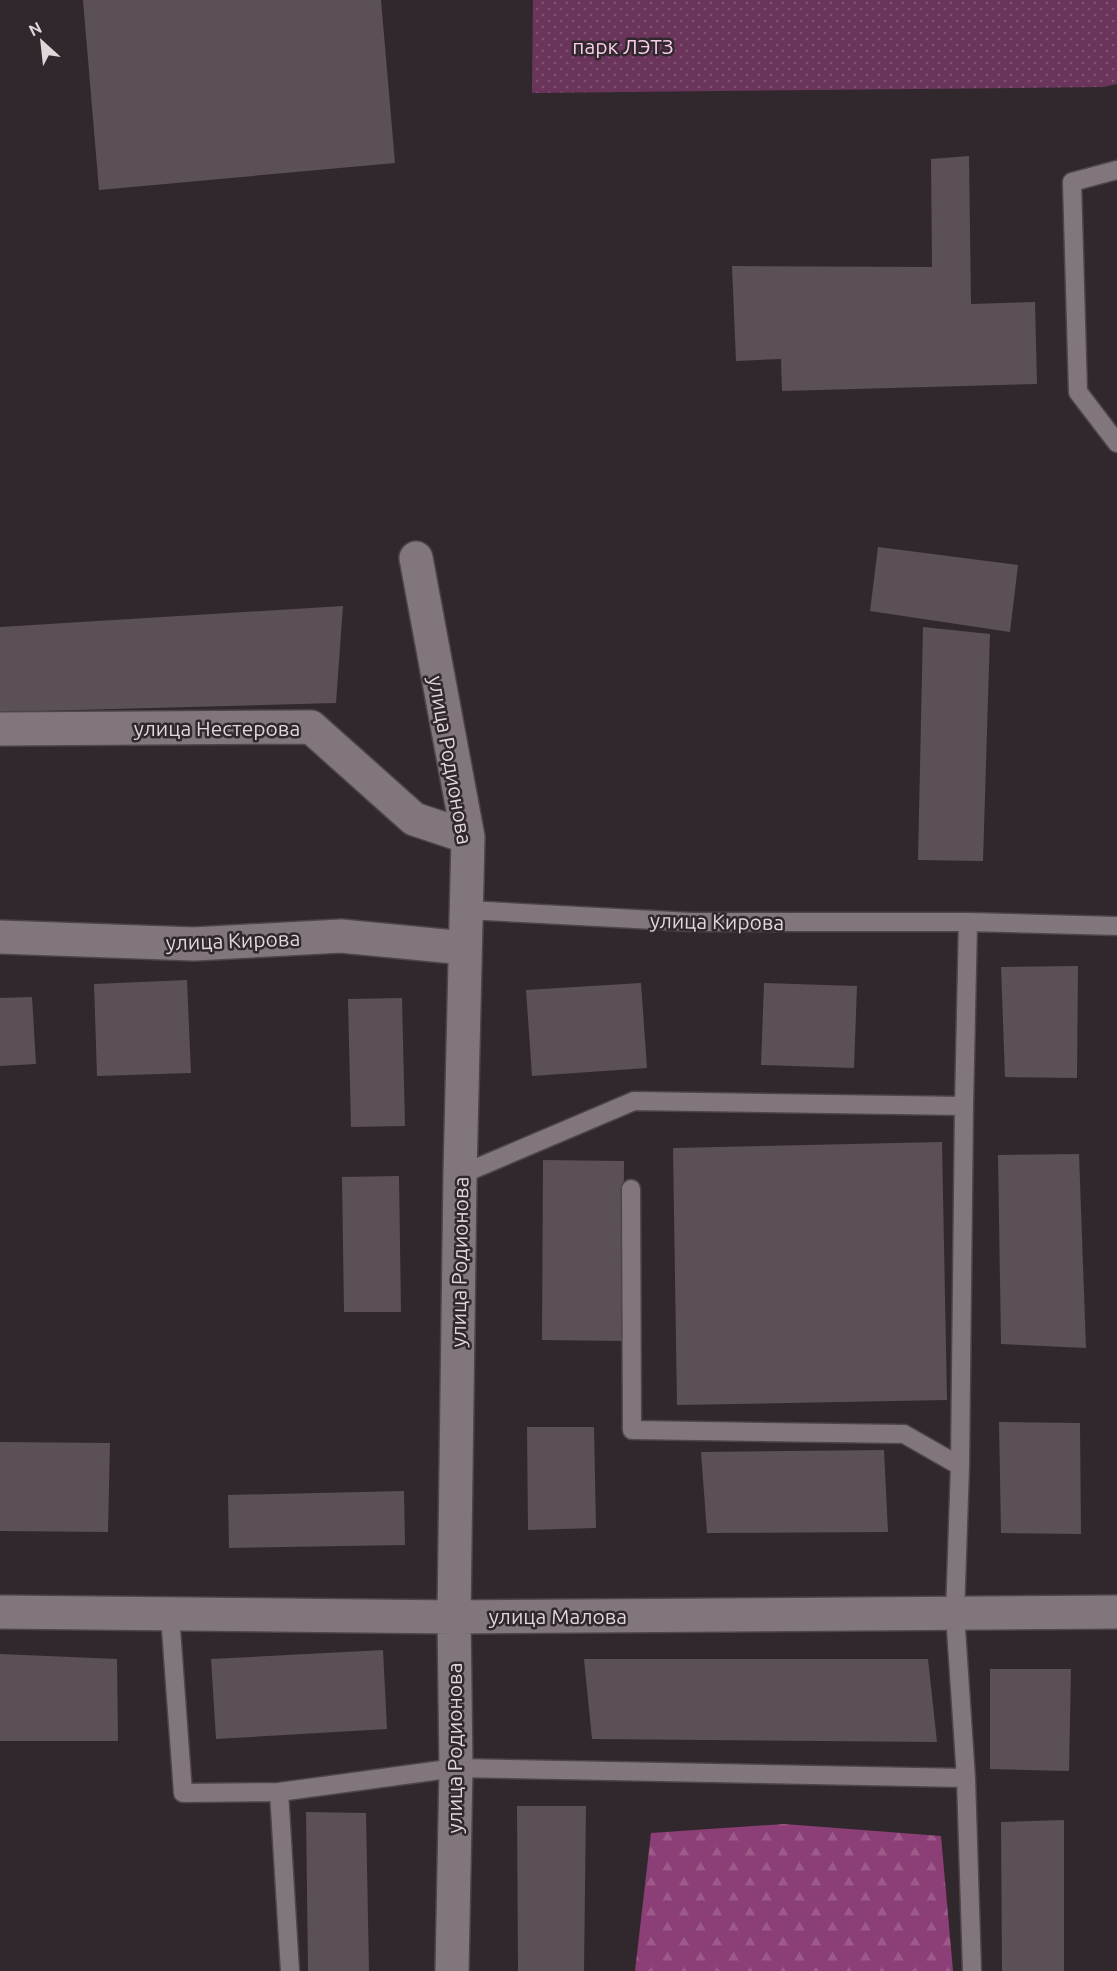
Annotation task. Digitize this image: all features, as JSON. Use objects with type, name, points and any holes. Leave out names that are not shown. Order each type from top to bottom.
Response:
[{"type":"street","name":"улица Родионова","points":[[416,558],[468,837],[460,1175],[454,1617],[456,1768],[452,1971]]},
{"type":"street","name":"улица Нестерова","points":[[0,729],[311,727],[414,819],[468,837]]},
{"type":"street","name":"улица Кирова","points":[[0,937],[194,944],[341,936],[465,948]]},
{"type":"street","name":"улица Малова","points":[[0,1612],[454,1617],[1117,1612]]},
{"type":"lane","points":[[1117,170],[1072,182],[1078,392],[1117,442]]},
{"type":"lane","name":"улица Кирова","points":[[467,910],[692,922],[968,922],[1117,926]]},
{"type":"lane","points":[[968,922],[960,1466],[955,1614],[966,1778],[972,1971]]},
{"type":"lane","points":[[460,1175],[634,1101],[964,1106]]},
{"type":"lane","points":[[631,1189],[632,1430],[904,1434],[960,1466]]},
{"type":"lane","points":[[170,1615],[183,1793],[279,1792],[456,1768],[966,1778]]},
{"type":"lane","points":[[279,1792],[290,1971]]},
{"type":"green space","name":"парк ЛЭТЗ","points":[[533,0],[1117,0],[1117,84],[1103,87],[532,93]]},
{"type":"green space","points":[[784,1824],[941,1836],[953,1971],[635,1971],[651,1833]]},
{"type":"building","points":[[83,0],[381,0],[395,163],[99,190]]},
{"type":"building","points":[[969,156],[971,304],[1035,302],[1037,384],[782,391],[781,359],[736,361],[732,266],[932,267],[931,159]]},
{"type":"building","points":[[878,547],[1018,565],[1010,632],[870,611]]},
{"type":"building","points":[[343,606],[336,703],[0,712],[0,627]]},
{"type":"building","points":[[923,627],[990,634],[983,861],[918,860]]},
{"type":"building","points":[[1078,966],[1077,1078],[1005,1077],[1001,967]]},
{"type":"building","points":[[187,980],[191,1073],[97,1076],[94,984]]},
{"type":"building","points":[[641,983],[647,1068],[532,1076],[526,990]]},
{"type":"building","points":[[764,983],[857,986],[854,1068],[761,1065]]},
{"type":"building","points":[[32,997],[36,1064],[0,1066],[0,998]]},
{"type":"building","points":[[402,998],[405,1126],[351,1127],[348,999]]},
{"type":"building","points":[[942,1142],[947,1400],[677,1405],[673,1148]]},
{"type":"building","points":[[1079,1154],[1086,1348],[1001,1344],[998,1155]]},
{"type":"building","points":[[543,1160],[624,1161],[623,1341],[542,1340]]},
{"type":"building","points":[[399,1176],[401,1312],[344,1312],[342,1177]]},
{"type":"building","points":[[999,1422],[1080,1423],[1081,1534],[1001,1533]]},
{"type":"building","points":[[527,1427],[594,1427],[596,1528],[528,1530]]},
{"type":"building","points":[[0,1442],[110,1443],[108,1532],[0,1531]]},
{"type":"building","points":[[884,1450],[888,1532],[707,1533],[701,1452]]},
{"type":"building","points":[[404,1491],[405,1545],[229,1548],[228,1495]]},
{"type":"building","points":[[383,1650],[387,1729],[216,1739],[211,1659]]},
{"type":"building","points":[[0,1654],[117,1659],[118,1741],[0,1741]]},
{"type":"building","points":[[584,1659],[928,1659],[937,1742],[592,1739]]},
{"type":"building","points":[[990,1669],[1071,1669],[1069,1771],[990,1769]]},
{"type":"building","points":[[517,1806],[586,1806],[584,1971],[518,1971]]},
{"type":"building","points":[[306,1812],[366,1813],[369,1971],[308,1971]]},
{"type":"building","points":[[1064,1820],[1064,1971],[1002,1971],[1001,1822]]}]
